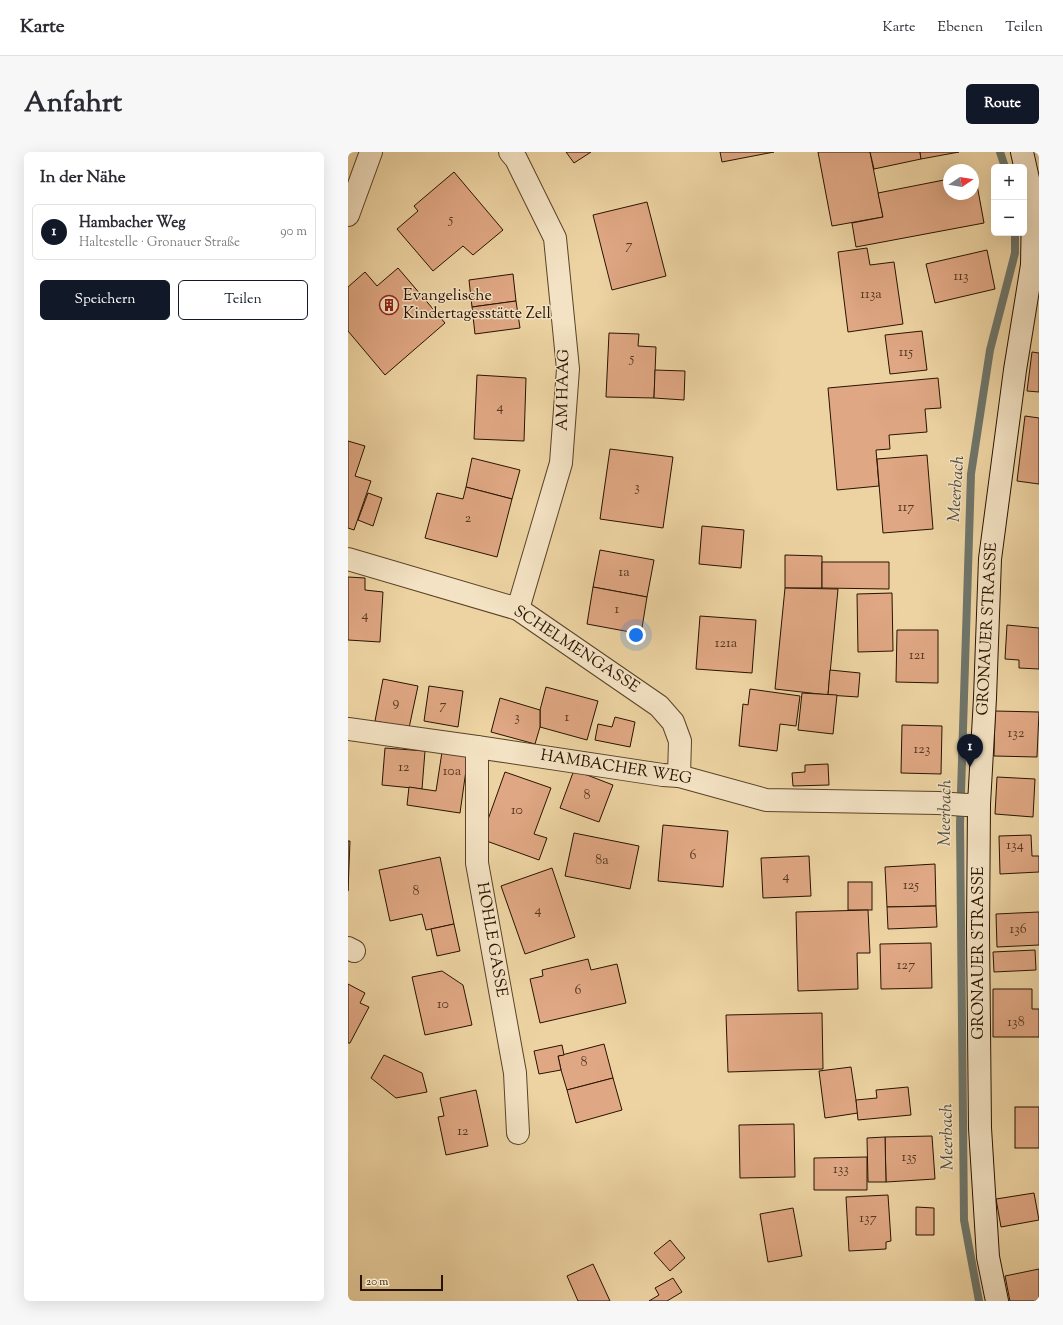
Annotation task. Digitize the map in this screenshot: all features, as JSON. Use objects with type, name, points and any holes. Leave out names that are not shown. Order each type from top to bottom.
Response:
[{"type":"street","points":[[348,215],[371,152]]},
{"type":"street","name":"AM HAAG","points":[[510,152],[516,159],[555,238],[568,369],[561,463],[518,608]]},
{"type":"street","name":"GRONAUER STRASSE","points":[[997,1301],[988,1257],[980,1128],[978,931],[965,804],[985,698],[990,559],[1015,370],[1032,265],[1033,208],[1022,152]]},
{"type":"street","name":"SCHELMENGASSE","points":[[348,559],[518,608],[659,706],[673,722],[680,741],[679,776]]},
{"type":"street","name":"HAMBACHER WEG","points":[[348,730],[477,747],[663,775],[679,776],[766,800],[965,804]]},
{"type":"street","name":"HOHLE GASSE","points":[[477,747],[477,863],[515,1073],[518,1133]]},
{"type":"building","points":[[566,152],[591,152],[574,163]]},
{"type":"building","points":[[720,152],[774,152],[722,162]]},
{"type":"building","points":[[818,152],[870,152],[883,217],[832,226]]},
{"type":"building","points":[[870,152],[920,152],[921,159],[874,169]]},
{"type":"building","points":[[920,152],[959,152],[921,159]]},
{"type":"building","points":[[454,172],[503,230],[473,255],[463,246],[433,271],[397,229],[418,211],[414,206]]},
{"type":"building","points":[[943,180],[943,200],[979,200],[979,196],[984,223],[856,247],[852,223],[883,217],[878,193]]},
{"type":"building","points":[[647,202],[666,276],[612,290],[593,215]]},
{"type":"building","points":[[867,248],[870,265],[894,262],[903,324],[848,332],[838,252]]},
{"type":"building","points":[[987,250],[995,289],[935,303],[926,264]]},
{"type":"building","name":"Evangelische Kindertagesstätte Zell","points":[[398,268],[445,323],[385,375],[348,331],[348,287],[365,272],[377,286]]},
{"type":"building","points":[[513,274],[516,301],[472,307],[469,280]]},
{"type":"building","points":[[516,301],[520,328],[475,334],[472,307]]},
{"type":"building","points":[[922,331],[927,370],[890,374],[885,335]]},
{"type":"building","points":[[609,333],[639,334],[638,346],[656,347],[654,398],[606,397]]},
{"type":"building","points":[[1032,352],[1039,353],[1039,392],[1027,391]]},
{"type":"building","points":[[655,370],[685,371],[684,400],[654,398]]},
{"type":"building","points":[[477,375],[526,378],[524,441],[474,439]]},
{"type":"building","points":[[938,378],[941,408],[925,409],[927,432],[889,435],[890,449],[876,450],[879,486],[837,490],[828,388]]},
{"type":"building","points":[[1025,416],[1039,418],[1039,484],[1017,481]]},
{"type":"building","points":[[348,441],[365,446],[355,476],[371,481],[354,530],[348,528]]},
{"type":"building","points":[[610,449],[673,457],[663,528],[600,519]]},
{"type":"building","points":[[927,455],[933,529],[883,533],[877,459]]},
{"type":"building","points":[[472,458],[520,470],[512,499],[466,487]]},
{"type":"building","points":[[466,487],[512,499],[497,557],[425,538],[437,493],[463,499]]},
{"type":"building","points":[[368,493],[382,498],[373,526],[358,520]]},
{"type":"building","points":[[702,526],[744,530],[741,568],[699,564]]},
{"type":"building","points":[[600,550],[654,560],[647,597],[593,587]]},
{"type":"building","points":[[785,555],[822,556],[822,588],[785,588]]},
{"type":"building","points":[[822,562],[889,562],[889,589],[822,588]]},
{"type":"building","points":[[348,577],[365,578],[365,590],[383,592],[380,642],[348,640]]},
{"type":"building","points":[[593,587],[647,597],[641,634],[587,624]]},
{"type":"building","points":[[785,588],[838,589],[828,695],[775,689]]},
{"type":"building","points":[[892,593],[893,651],[858,652],[857,594]]},
{"type":"building","points":[[700,616],[756,620],[752,673],[696,669]]},
{"type":"building","points":[[1007,625],[1039,628],[1039,669],[1019,668],[1019,660],[1005,659]]},
{"type":"building","points":[[897,630],[938,630],[938,683],[896,682]]},
{"type":"building","points":[[830,670],[860,673],[858,697],[828,695]]},
{"type":"building","points":[[383,679],[418,686],[409,728],[375,721]]},
{"type":"building","points":[[429,686],[463,691],[458,727],[424,721]]},
{"type":"building","points":[[546,687],[598,701],[587,740],[540,727],[540,710]]},
{"type":"building","points":[[750,689],[800,696],[796,726],[780,724],[777,751],[739,746],[743,704],[748,705]]},
{"type":"building","points":[[802,693],[837,695],[833,734],[798,730]]},
{"type":"building","points":[[500,698],[540,710],[540,727],[535,744],[491,732]]},
{"type":"building","points":[[995,711],[1039,712],[1037,757],[994,756]]},
{"type":"building","points":[[615,717],[635,722],[630,747],[595,740],[598,724],[612,727]]},
{"type":"building","points":[[902,725],[942,726],[941,774],[901,773]]},
{"type":"building","points":[[385,748],[425,751],[422,789],[382,785]]},
{"type":"building","points":[[442,752],[468,756],[460,813],[407,805],[409,787],[436,791]]},
{"type":"building","points":[[828,764],[829,785],[793,786],[792,773],[805,772],[805,765]]},
{"type":"building","points":[[574,770],[613,785],[599,822],[560,808]]},
{"type":"building","points":[[505,772],[551,788],[534,834],[547,838],[539,860],[481,839]]},
{"type":"building","points":[[997,777],[1035,779],[1033,817],[995,814]]},
{"type":"building","points":[[663,825],[728,831],[723,887],[658,881]]},
{"type":"building","points":[[574,833],[639,846],[630,889],[565,876]]},
{"type":"building","points":[[1031,835],[1032,856],[1039,856],[1039,872],[1000,874],[999,836]]},
{"type":"building","points":[[348,841],[350,841],[348,891]]},
{"type":"building","points":[[809,856],[811,896],[763,898],[761,858]]},
{"type":"building","points":[[440,857],[454,924],[426,930],[422,914],[390,921],[379,870]]},
{"type":"building","points":[[935,864],[936,906],[887,907],[885,867]]},
{"type":"building","points":[[552,868],[575,937],[525,954],[501,886]]},
{"type":"building","points":[[848,882],[872,882],[872,910],[848,910]]},
{"type":"building","points":[[936,906],[937,927],[888,929],[887,907]]},
{"type":"building","points":[[868,910],[870,953],[857,953],[858,989],[798,991],[796,912]]},
{"type":"building","points":[[1039,912],[1039,945],[997,947],[996,914]]},
{"type":"building","points":[[454,924],[460,951],[437,956],[431,929]]},
{"type":"building","points":[[931,943],[932,988],[881,989],[880,944]]},
{"type":"building","points":[[1035,950],[1036,970],[994,972],[993,952]]},
{"type":"building","points":[[588,959],[591,970],[617,964],[626,1003],[540,1023],[530,979],[543,976],[542,970]]},
{"type":"building","points":[[442,971],[463,985],[472,1025],[425,1035],[412,977]]},
{"type":"building","points":[[348,984],[365,993],[360,1003],[369,1007],[350,1043],[348,1043]]},
{"type":"building","points":[[993,989],[1032,989],[1032,1009],[1039,1009],[1039,1037],[993,1037]]},
{"type":"building","points":[[822,1013],[823,1069],[728,1072],[726,1015]]},
{"type":"building","points":[[604,1044],[613,1078],[567,1090],[558,1056]]},
{"type":"building","points":[[562,1045],[564,1055],[558,1056],[561,1070],[539,1074],[534,1051]]},
{"type":"building","points":[[384,1055],[422,1073],[427,1092],[396,1098],[371,1078]]},
{"type":"building","points":[[851,1067],[858,1113],[825,1118],[819,1071]]},
{"type":"building","points":[[613,1078],[622,1110],[576,1123],[567,1090]]},
{"type":"building","points":[[908,1087],[911,1115],[858,1120],[856,1100],[877,1098],[876,1090]]},
{"type":"building","points":[[476,1090],[488,1146],[446,1155],[438,1117],[444,1116],[440,1098]]},
{"type":"building","points":[[1015,1107],[1039,1107],[1039,1148],[1015,1148]]},
{"type":"building","points":[[794,1124],[795,1177],[740,1178],[739,1125]]},
{"type":"building","points":[[932,1136],[935,1179],[886,1182],[885,1137]]},
{"type":"building","points":[[885,1137],[886,1182],[868,1182],[867,1138]]},
{"type":"building","points":[[867,1157],[867,1190],[814,1190],[814,1158]]},
{"type":"building","points":[[1034,1193],[1039,1220],[1001,1227],[996,1199]]},
{"type":"building","points":[[888,1195],[891,1241],[886,1242],[886,1249],[849,1251],[846,1197]]},
{"type":"building","points":[[916,1207],[934,1208],[934,1235],[916,1235]]},
{"type":"building","points":[[793,1208],[802,1256],[768,1262],[760,1214]]},
{"type":"building","points":[[670,1240],[685,1258],[670,1271],[654,1253]]},
{"type":"building","points":[[593,1264],[610,1301],[578,1301],[567,1276]]},
{"type":"building","points":[[1039,1269],[1039,1301],[1010,1301],[1005,1276]]},
{"type":"building","points":[[673,1278],[682,1292],[667,1301],[649,1301],[659,1295],[655,1288]]},
{"type":"waterway","name":"Meerbach","points":[[1000,152],[1004,164]]},
{"type":"waterway","name":"Meerbach","points":[[979,1301],[964,1220],[960,824],[971,474],[990,350],[1015,253],[1015,236]]},
{"type":"place","name":"Evangelische Kindertagesstätte Zell","points":[[389,305]]},
{"type":"place","name":"Hambacher Weg","points":[[970,767]]}]
